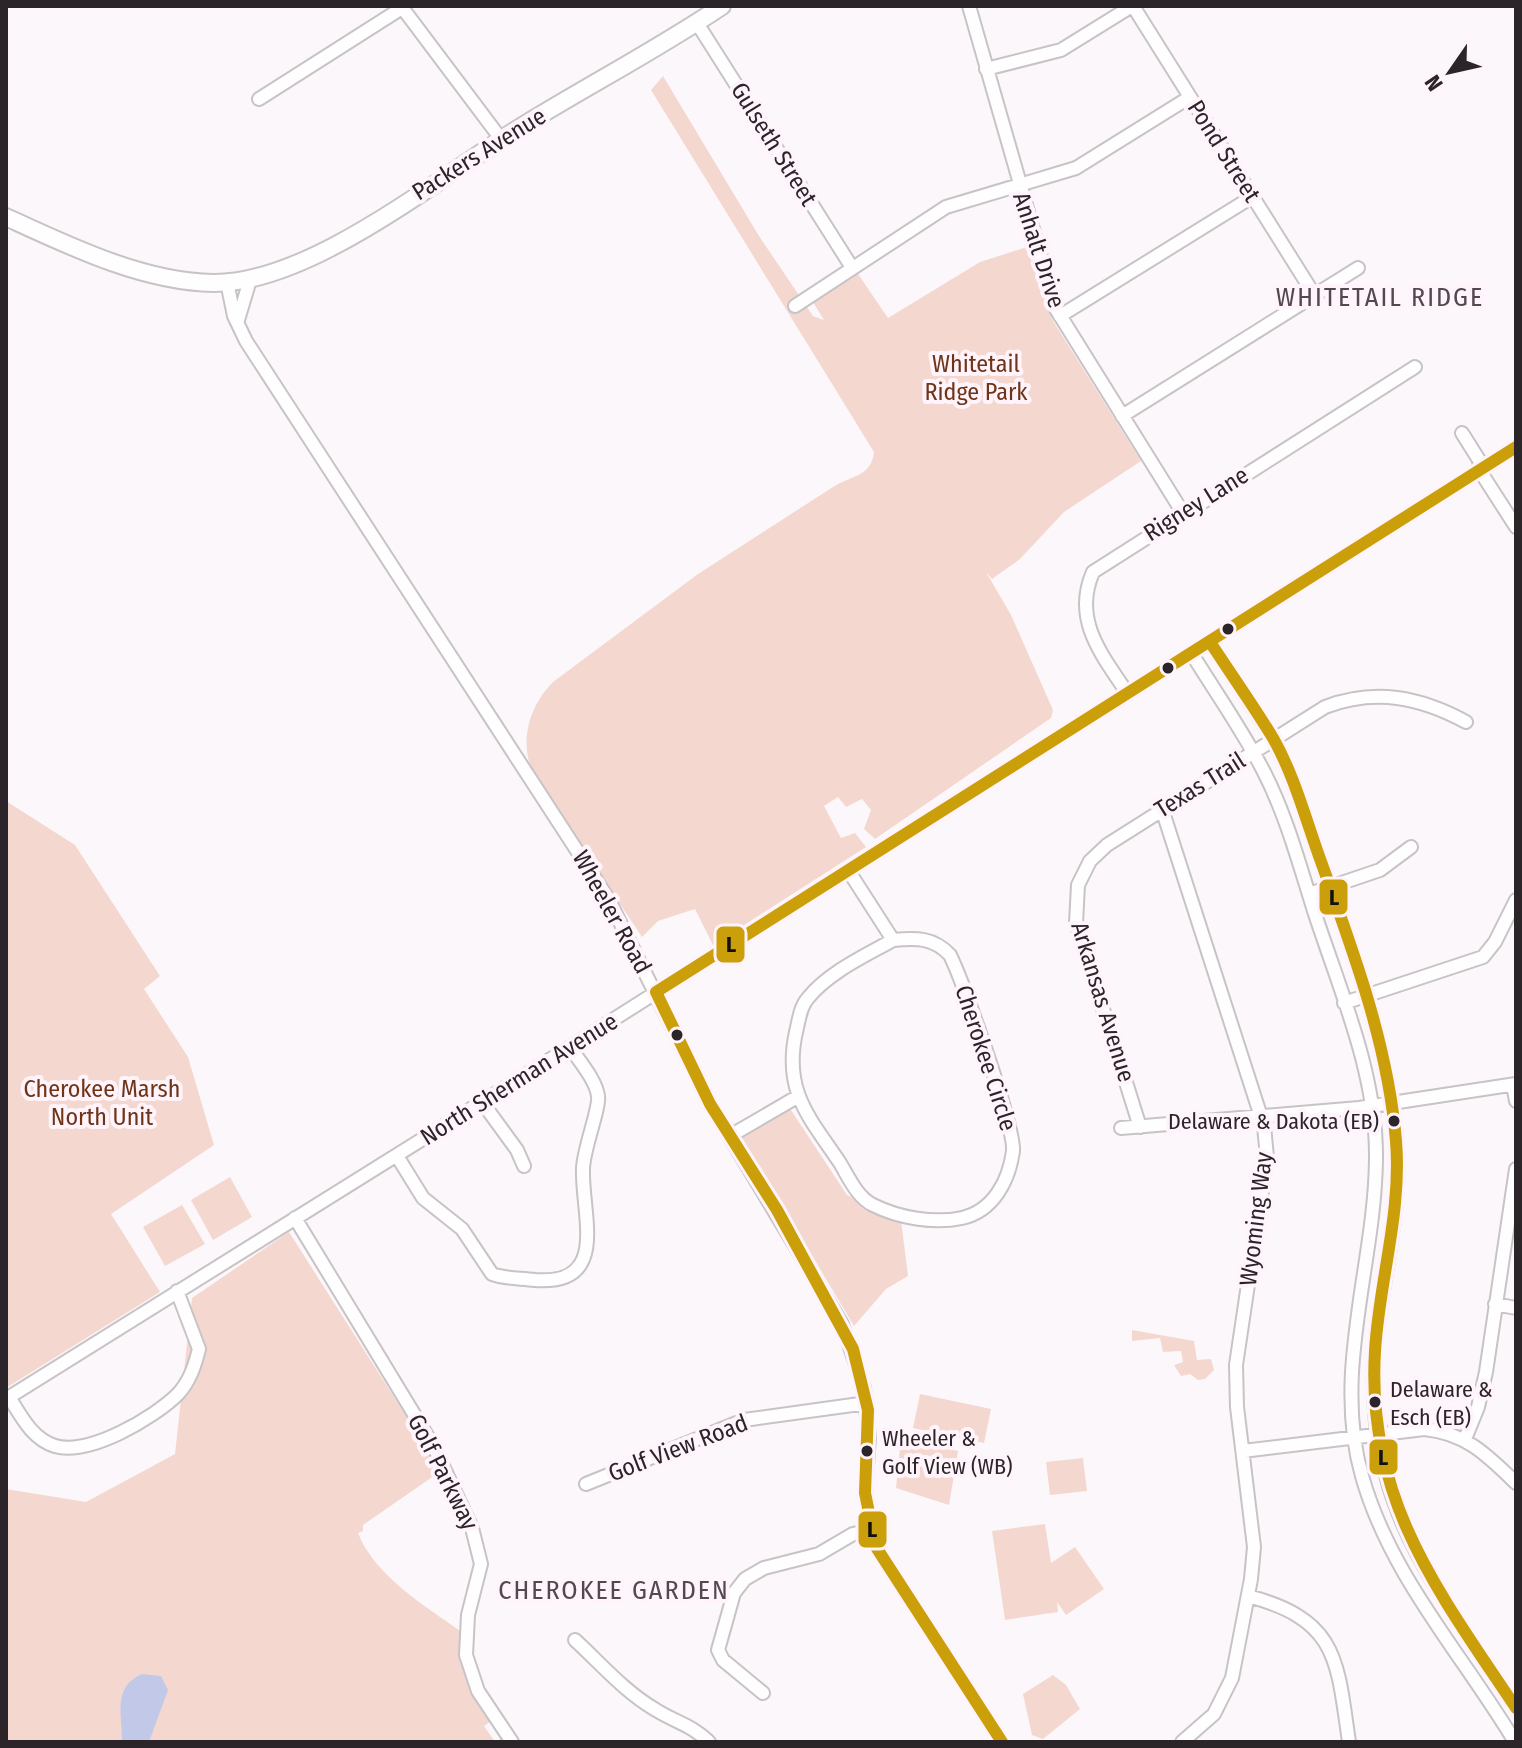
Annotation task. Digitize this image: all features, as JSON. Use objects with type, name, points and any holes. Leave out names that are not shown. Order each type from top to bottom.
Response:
[{"type":"main road","name":"Packers Avenue","points":[[6,217],[155,274],[195,281],[227,282],[284,271],[326,251],[501,139],[722,6]]},
{"type":"street","name":"Anhalt Drive","points":[[969,6],[1048,290],[1060,316],[1183,513]]},
{"type":"street","points":[[986,69],[1061,50],[1132,6]]},
{"type":"street","name":"Pond Street","points":[[1132,6],[1315,296]]},
{"type":"street","points":[[259,99],[402,7],[501,139]]},
{"type":"street","name":"Gulseth Street","points":[[697,23],[851,266]]},
{"type":"street","points":[[795,306],[851,266],[946,207],[1076,168],[1190,97]]},
{"type":"street","points":[[1060,316],[1252,197]]},
{"type":"street","points":[[1122,416],[1358,268]]},
{"type":"street","points":[[237,323],[250,280]]},
{"type":"street","name":"Wheeler Road","points":[[227,282],[237,323],[609,900],[730,1136],[842,1324],[859,1368],[867,1403],[865,1493],[871,1530],[885,1566],[1002,1742]]},
{"type":"street","name":"Rigney Lane","points":[[1128,694],[1086,624],[1086,587],[1093,572],[1415,367]]},
{"type":"street","points":[[1462,433],[1479,460],[1480,471],[1516,527]]},
{"type":"street","name":"North Sherman Avenue","points":[[8,1398],[570,1047],[1516,447]]},
{"type":"street","points":[[1210,642],[1273,739],[1290,773],[1364,996],[1392,1103],[1397,1178],[1375,1349],[1377,1435],[1385,1478],[1414,1553],[1515,1706],[1499,1716]]},
{"type":"street","points":[[1192,654],[1271,785],[1344,1003],[1373,1106],[1375,1203],[1354,1345],[1355,1438],[1365,1486],[1393,1555],[1515,1742]]},
{"type":"street","name":"Texas Trail","points":[[1081,877],[1090,861],[1107,845],[1325,707],[1359,698],[1428,702],[1466,722]]},
{"type":"street","name":"Wyoming Way","points":[[1162,809],[1261,1116],[1267,1157],[1236,1365],[1254,1547],[1248,1596],[1235,1669],[1224,1696],[1207,1721],[1182,1742]]},
{"type":"street","points":[[1309,894],[1391,865],[1411,847]]},
{"type":"street","points":[[848,870],[893,940]]},
{"type":"street","name":"Arkansas Avenue","points":[[1081,877],[1075,903],[1076,923],[1140,1127]]},
{"type":"street","points":[[1344,1003],[1483,957],[1495,942],[1516,900]]},
{"type":"street","name":"Cherokee Circle","points":[[919,938],[939,944],[957,970],[1012,1137],[1007,1174],[996,1198],[985,1209],[944,1221],[905,1215],[872,1205],[856,1190],[797,1097],[792,1048],[801,1011],[808,998],[828,980],[893,940],[919,938]]},
{"type":"street","points":[[397,1156],[428,1204],[462,1229],[490,1271],[499,1276],[559,1281],[579,1267],[587,1245],[583,1182],[585,1141],[598,1099],[570,1047]]},
{"type":"street","points":[[1121,1128],[1373,1106],[1514,1084],[1516,1101]]},
{"type":"street","points":[[730,1136],[797,1097]]},
{"type":"street","points":[[482,1102],[517,1150],[524,1166]]},
{"type":"street","points":[[1465,1439],[1478,1407],[1516,1169]]},
{"type":"street","name":"Golf Parkway","points":[[295,1218],[434,1447],[472,1528],[481,1564],[468,1615],[466,1655],[478,1691],[512,1742]]},
{"type":"street","points":[[8,1398],[32,1431],[52,1445],[75,1448],[99,1444],[179,1392],[194,1368],[199,1349],[177,1291]]},
{"type":"street","points":[[1495,1304],[1516,1308]]},
{"type":"street","name":"Golf View Road","points":[[586,1484],[744,1420],[867,1403]]},
{"type":"street","points":[[1243,1451],[1424,1429],[1446,1431],[1487,1454],[1516,1483]]},
{"type":"street","points":[[763,1693],[723,1660],[718,1650],[740,1584],[754,1572],[808,1558],[853,1534],[871,1530]]},
{"type":"street","points":[[1248,1596],[1286,1607],[1310,1623],[1323,1637],[1337,1666],[1349,1742]]},
{"type":"street","points":[[575,1640],[620,1684],[655,1710],[690,1724],[709,1742]]},
{"type":"green space","name":"Whitetail Ridge Park","points":[[663,76],[759,236],[813,316],[824,320],[813,302],[858,274],[888,318],[980,262],[1027,247],[1053,321],[1141,461],[1064,512],[1020,559],[992,579],[986,572],[1011,615],[1053,710],[1051,718],[875,839],[864,829],[871,810],[862,799],[846,807],[838,797],[824,806],[841,838],[855,833],[866,847],[713,945],[695,909],[658,921],[642,937],[533,773],[527,749],[532,713],[553,682],[698,574],[833,487],[865,471],[874,452],[651,90]]},
{"type":"green space","name":"Cherokee Marsh North Unit","points":[[6,801],[75,845],[160,976],[144,989],[188,1057],[214,1145],[111,1214],[160,1292],[6,1388]]},
{"type":"green space","points":[[789,1107],[847,1195],[901,1220],[908,1276],[886,1289],[854,1326],[740,1135]]},
{"type":"green space","points":[[230,1177],[252,1217],[213,1240],[191,1200]]},
{"type":"green space","points":[[182,1205],[205,1244],[165,1266],[143,1227]]},
{"type":"green space","points":[[289,1232],[441,1471],[363,1525],[363,1531],[358,1533],[376,1563],[388,1576],[460,1631],[468,1679],[490,1722],[484,1726],[495,1742],[6,1742],[6,1489],[86,1502],[175,1454],[192,1298]]},
{"type":"green space","points":[[1132,1330],[1194,1341],[1197,1360],[1211,1359],[1214,1370],[1205,1379],[1198,1380],[1190,1374],[1181,1376],[1174,1365],[1183,1362],[1181,1351],[1163,1352],[1160,1338],[1132,1341]]},
{"type":"green space","points":[[920,1394],[991,1409],[984,1443],[913,1428]]},
{"type":"green space","points":[[901,1438],[958,1451],[949,1505],[896,1488]]},
{"type":"green space","points":[[1083,1458],[1087,1491],[1050,1495],[1046,1462]]},
{"type":"green space","points":[[1045,1524],[1051,1563],[1075,1547],[1104,1589],[1066,1615],[1057,1602],[1058,1612],[1005,1620],[992,1531]]},
{"type":"green space","points":[[1053,1675],[1066,1685],[1080,1709],[1043,1739],[1032,1735],[1023,1694]]},
{"type":"water","points":[[142,1674],[161,1676],[168,1690],[149,1742],[122,1742],[122,1695],[132,1680]]},
{"type":"transit line","name":"L","points":[[1002,1742],[876,1547],[865,1493],[868,1410],[853,1349],[777,1210],[710,1104],[656,992],[1516,447]]},
{"type":"transit line","name":"L","points":[[1210,642],[1273,738],[1299,796],[1356,961],[1385,1068],[1392,1104],[1397,1168],[1393,1221],[1377,1325],[1375,1404],[1382,1453],[1395,1499],[1435,1583],[1516,1708]]},
{"type":"place","name":"Delaware & Dakota (EB)","points":[[1394,1121]]},
{"type":"place","name":"Delaware & Esch (EB)","points":[[1375,1402]]},
{"type":"place","name":"Wheeler & Golf View (WB)","points":[[867,1451]]},
{"type":"district","name":"WHITETAIL RIDGE","points":[[1380,297]]},
{"type":"district","name":"CHEROKEE GARDEN","points":[[614,1590]]}]
